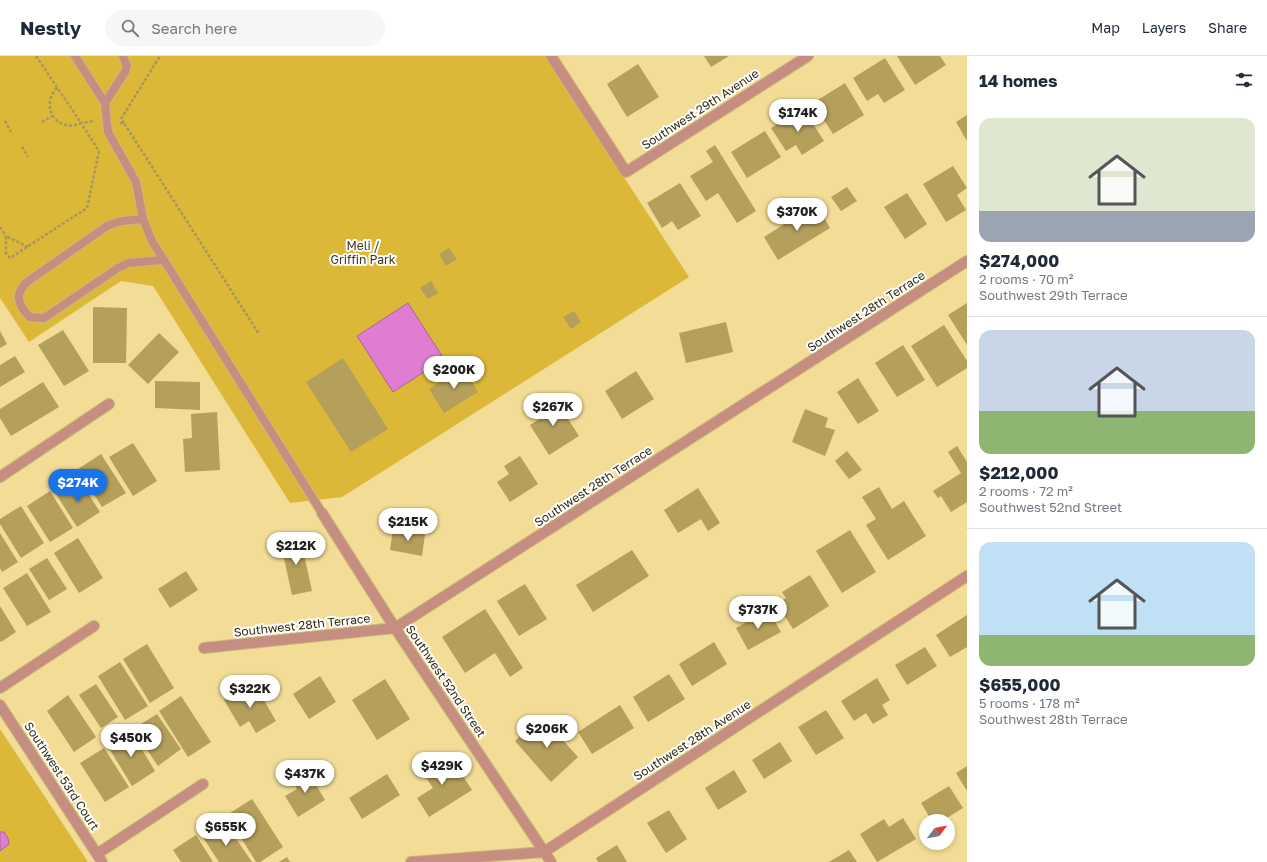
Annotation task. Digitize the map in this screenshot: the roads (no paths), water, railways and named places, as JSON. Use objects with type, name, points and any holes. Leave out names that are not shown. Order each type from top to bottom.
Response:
[{"type":"street","name":"Southwest 29th Avenue","points":[[551,56],[626,172],[808,56]]},
{"type":"street","name":"Southwest 28th Terrace","points":[[204,648],[395,628],[967,261]]},
{"type":"street","points":[[0,477],[109,404]]},
{"type":"street","name":"Southwest 52nd Street","points":[[322,513],[395,628],[551,862]]},
{"type":"street","name":"Southwest 28th Avenue","points":[[410,862],[544,852],[967,576]]},
{"type":"street","points":[[0,688],[94,626]]},
{"type":"street","name":"Southwest 53rd Court","points":[[0,705],[100,858]]},
{"type":"street","points":[[100,858],[203,784]]},
{"type":"lane","points":[[75,56],[105,103],[108,132],[136,182],[143,219],[162,260],[322,513]]},
{"type":"lane","points":[[105,103],[125,72],[127,66],[123,56]]},
{"type":"lane","points":[[143,219],[121,221],[107,226],[26,282],[21,287],[18,294],[18,301],[30,317],[44,318],[118,268],[128,263],[162,260]]},
{"type":"park label","name":"Meli / Griffin Park","points":[[363,252]]}]
